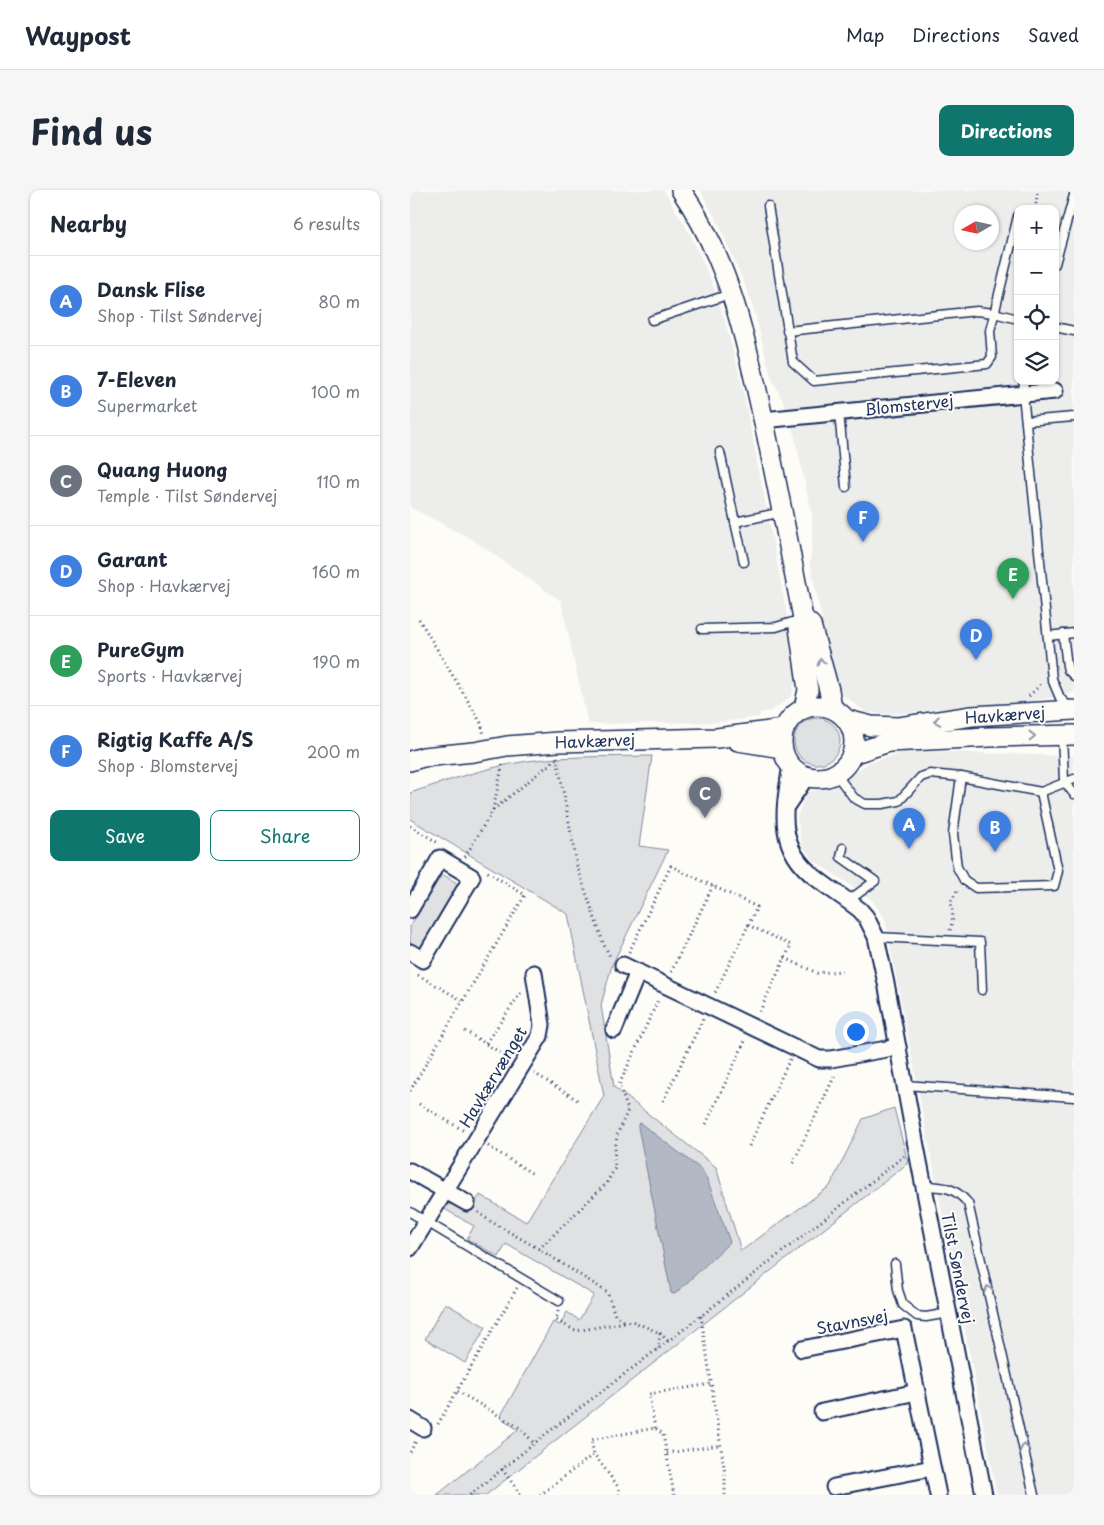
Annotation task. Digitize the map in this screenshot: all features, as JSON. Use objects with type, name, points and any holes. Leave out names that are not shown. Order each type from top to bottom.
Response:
[{"type":"street","points":[[681,190],[704,228],[732,294],[754,375],[803,618],[799,628],[808,690],[804,708]]},
{"type":"street","name":"Blomstervej","points":[[763,420],[839,412],[1024,387],[1055,391]]},
{"type":"street","points":[[803,618],[810,625],[829,690],[832,708]]},
{"type":"street","points":[[822,706],[832,708],[847,720],[854,736],[852,754],[842,768],[835,773],[826,777],[816,778],[807,776],[791,765],[785,757],[782,748],[784,729],[795,713],[804,708],[822,706]]},
{"type":"street","name":"Havkærvej","points":[[847,720],[870,726],[899,727],[972,716],[1073,710]]},
{"type":"street","name":"Havkærvej","points":[[410,761],[423,757],[481,751],[507,746],[557,750],[717,738],[784,729]]},
{"type":"street","name":"Havkærvej","points":[[852,754],[889,742],[1068,735]]},
{"type":"street","name":"Havkærvej","points":[[717,738],[782,748]]},
{"type":"street","name":"Havkærvej","points":[[410,774],[481,751]]},
{"type":"street","name":"Tilst Søndervej","points":[[791,765],[784,830],[795,858],[814,878],[860,910],[876,937],[984,1495]]},
{"type":"street","points":[[785,808],[807,776]]},
{"type":"street","points":[[410,910],[440,858],[464,863],[472,877],[423,960],[410,952]]},
{"type":"street","points":[[623,965],[819,1059],[836,1058],[898,1047]]},
{"type":"street","points":[[614,1030],[638,972]]},
{"type":"street","name":"Havkærvænget","points":[[410,1248],[540,1036],[542,1025],[534,973]]},
{"type":"street","points":[[410,1171],[468,1203]]},
{"type":"street","name":"Stavnsvej","points":[[802,1349],[904,1330],[938,1495]]},
{"type":"street","points":[[822,1412],[917,1392]]},
{"type":"street","points":[[410,1420],[423,1428]]},
{"type":"street","points":[[834,1488],[932,1468]]},
{"type":"lane","points":[[1059,250],[1074,195]]},
{"type":"lane","points":[[768,206],[793,362],[814,381],[987,364],[992,358],[990,331],[1014,232]]},
{"type":"lane","points":[[652,320],[732,294]]},
{"type":"lane","points":[[787,331],[977,311],[1014,318]]},
{"type":"lane","points":[[1059,329],[1074,331]]},
{"type":"lane","points":[[1024,387],[1052,679],[1060,698],[1073,710]]},
{"type":"lane","points":[[839,412],[846,487]]},
{"type":"lane","points":[[1026,421],[1074,417]]},
{"type":"lane","points":[[720,452],[744,562]]},
{"type":"lane","points":[[735,522],[783,512]]},
{"type":"lane","points":[[702,629],[776,627],[803,618]]},
{"type":"lane","points":[[1048,636],[1074,633]]},
{"type":"lane","points":[[1063,634],[1067,666],[1070,674],[1074,676]]},
{"type":"lane","points":[[1068,735],[1064,781],[1074,794]]},
{"type":"lane","points":[[835,773],[854,798],[865,804],[899,801],[922,777],[930,774],[961,777],[1041,792],[1054,788],[1064,781],[1074,779]]},
{"type":"lane","points":[[961,777],[953,834],[957,867],[964,880],[976,888],[1054,886],[1058,871],[1041,792]]},
{"type":"lane","points":[[1064,781],[1074,784]]},
{"type":"lane","points":[[843,848],[841,857],[875,882],[848,901]]},
{"type":"lane","points":[[876,937],[980,942],[982,990]]},
{"type":"lane","points":[[905,1085],[1074,1097]]},
{"type":"lane","points":[[924,1186],[945,1187],[958,1192],[968,1203],[1034,1495]]},
{"type":"lane","points":[[410,1212],[559,1301]]},
{"type":"lane","points":[[895,1264],[898,1290],[903,1304],[917,1316],[926,1317],[949,1313]]},
{"type":"path","points":[[1035,205],[1038,190]]},
{"type":"path","points":[[418,619],[481,723],[481,751]]},
{"type":"path","points":[[464,863],[493,810],[507,746]]},
{"type":"path","points":[[493,810],[557,750]]},
{"type":"path","points":[[557,750],[577,866],[604,946],[610,958],[623,965],[671,866],[757,907],[663,1101]]},
{"type":"path","points":[[410,826],[441,845]]},
{"type":"path","points":[[410,1091],[525,895],[479,868]]},
{"type":"path","points":[[947,940],[953,919],[951,901],[964,880]]},
{"type":"path","points":[[785,958],[817,973],[842,971]]},
{"type":"path","points":[[486,1044],[534,973]]},
{"type":"path","points":[[418,974],[463,1001]]},
{"type":"path","points":[[749,1146],[796,1048]]},
{"type":"path","points":[[793,1163],[838,1069],[836,1058]]},
{"type":"path","points":[[539,1249],[606,1184],[615,1168],[614,1158],[617,1135],[628,1110],[619,1085]]},
{"type":"path","points":[[470,1495],[534,1443],[701,1316],[916,1146]]},
{"type":"path","points":[[468,1203],[490,1221],[607,1292],[615,1315],[623,1321]]},
{"type":"path","points":[[523,1279],[457,1391],[520,1428],[534,1443]]},
{"type":"path","points":[[559,1301],[556,1320],[576,1331],[623,1321],[632,1321],[660,1333],[668,1341]]},
{"type":"path","points":[[701,1316],[725,1474],[725,1495]]},
{"type":"path","points":[[658,1349],[660,1333]]},
{"type":"path","points":[[674,1495],[663,1434],[655,1428],[649,1394],[711,1384]]},
{"type":"path","points":[[619,1495],[618,1488],[594,1454],[591,1440],[655,1428]]},
{"type":"path","points":[[667,1453],[720,1445]]},
{"type":"path","points":[[540,1495],[594,1454]]},
{"type":"path","points":[[502,1469],[521,1495]]},
{"type":"shaded area","points":[[410,190],[664,190],[691,236],[711,280],[724,317],[742,385],[787,615],[796,679],[792,695],[783,703],[770,711],[760,713],[760,717],[722,722],[588,724],[561,601],[473,540],[410,507]]},
{"type":"shaded area","points":[[700,190],[1074,190],[1074,693],[1029,702],[894,714],[867,713],[841,693],[837,685],[826,639],[810,563],[812,515],[794,434],[783,401],[771,377],[755,314],[719,225]]},
{"type":"shaded area","points":[[822,718],[834,724],[839,732],[839,750],[834,758],[826,763],[812,764],[800,758],[795,750],[794,736],[800,724],[808,719]]},
{"type":"shaded area","points":[[908,751],[1074,756],[1074,1495],[997,1495],[885,919],[872,900],[813,860],[802,845],[797,817],[807,791],[833,788],[868,763]]},
{"type":"shaded area","points":[[652,756],[639,846],[668,850],[612,965],[601,1005],[614,1087],[716,1167],[741,1251],[830,1186],[863,1119],[894,1108],[908,1163],[486,1495],[437,1495],[518,1430],[500,1417],[553,1322],[560,1325],[567,1312],[579,1320],[594,1295],[506,1244],[499,1257],[467,1239],[474,1226],[443,1208],[449,1204],[461,1207],[469,1212],[480,1195],[526,1222],[604,1096],[568,914],[410,819],[410,793],[472,773],[527,761],[581,757]]},
{"type":"shaded area","points":[[442,874],[460,885],[421,952],[410,945],[410,927]]},
{"type":"shaded area","points":[[640,1123],[702,1170],[730,1242],[673,1294],[671,1293],[638,1127]]},
{"type":"shaded area","points":[[445,1303],[486,1327],[465,1363],[425,1339]]},
{"type":"place","name":"Rigtig Kaffe A/S","points":[[863,542]]},
{"type":"place","name":"PureGym","points":[[1013,599]]},
{"type":"place","name":"Garant","points":[[976,660]]},
{"type":"place","name":"Quang Huong","points":[[705,818]]},
{"type":"place","name":"Dansk Flise","points":[[909,849]]},
{"type":"place","name":"7-Eleven","points":[[995,852]]}]
